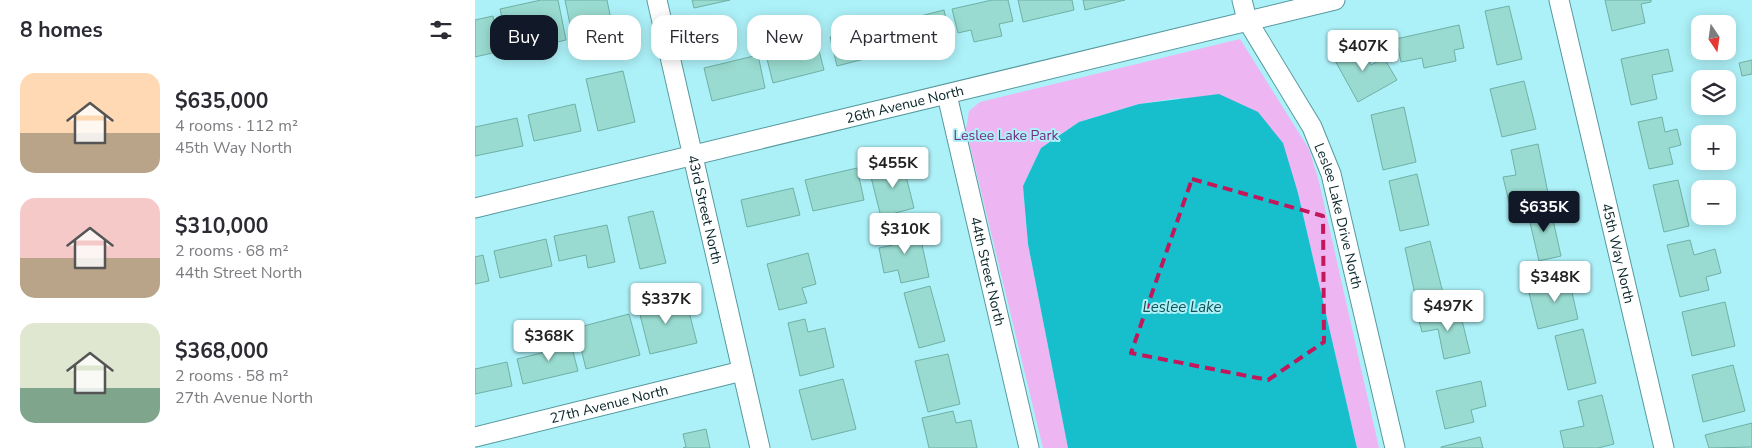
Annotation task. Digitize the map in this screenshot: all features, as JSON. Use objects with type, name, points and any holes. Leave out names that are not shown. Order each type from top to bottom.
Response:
[{"type":"street","name":"43rd Street North","points":[[657,0],[760,448]]},
{"type":"street","name":"Leslee Lake Drive North","points":[[1242,0],[1247,20],[1312,127],[1331,174],[1395,448]]},
{"type":"street","name":"26th Avenue North","points":[[475,208],[1335,0]]},
{"type":"street","name":"45th Way North","points":[[1559,0],[1664,448]]},
{"type":"street","name":"44th Street North","points":[[947,95],[1029,448]]},
{"type":"street","name":"27th Avenue North","points":[[475,437],[742,372]]},
{"type":"highlighted area","points":[[1192,179],[1323,216],[1324,342],[1268,380],[1131,353]]},
{"type":"green space","name":"Leslee Lake Park","points":[[1240,39],[1309,149],[1319,182],[1379,448],[1357,448],[1298,193],[1179,98],[1139,104],[1079,122],[1041,148],[1023,186],[1028,244],[1068,448],[1043,448],[966,129],[969,111],[980,102]]},
{"type":"water","name":"Leslee Lake","points":[[1219,94],[1258,112],[1283,143],[1298,193],[1357,448],[1068,448],[1028,244],[1023,186],[1041,148],[1079,122],[1139,104]]},
{"type":"building","points":[[541,0],[558,0],[566,40],[558,42],[558,15],[501,15],[500,9]]},
{"type":"building","points":[[565,0],[607,0],[610,15],[568,15]]},
{"type":"building","points":[[692,0],[730,0],[694,8]]},
{"type":"building","points":[[992,0],[1008,0],[1013,21],[999,24],[1002,36],[974,42],[971,30],[958,33],[952,9]]},
{"type":"building","points":[[1018,0],[1072,0],[1074,10],[1023,22]]},
{"type":"building","points":[[1083,0],[1125,0],[1085,10]]},
{"type":"building","points":[[1605,0],[1651,0],[1651,2],[1641,4],[1645,23],[1612,31]]},
{"type":"building","points":[[1509,6],[1522,59],[1497,65],[1485,11]]},
{"type":"building","points":[[944,10],[945,15],[924,15]]},
{"type":"building","points":[[490,17],[490,54],[475,57],[475,20]]},
{"type":"building","points":[[1459,25],[1464,48],[1454,50],[1456,61],[1424,68],[1422,58],[1401,62],[1396,39]]},
{"type":"building","points":[[1359,42],[1371,65],[1384,58],[1397,80],[1358,102],[1333,57]]},
{"type":"building","points":[[1668,49],[1673,71],[1652,75],[1657,99],[1631,105],[1621,59]]},
{"type":"building","points":[[747,58],[747,60],[759,60],[765,88],[712,101],[704,68]]},
{"type":"building","points":[[821,58],[824,70],[773,83],[767,60],[821,60]]},
{"type":"building","points":[[836,60],[861,60],[837,66]]},
{"type":"building","points":[[1752,60],[1752,74],[1742,76],[1739,63]]},
{"type":"building","points":[[623,71],[635,122],[598,131],[586,79]]},
{"type":"building","points":[[1524,81],[1536,129],[1502,137],[1490,89]]},
{"type":"building","points":[[575,104],[581,131],[534,141],[528,115]]},
{"type":"building","points":[[1404,107],[1416,162],[1383,170],[1371,115]]},
{"type":"building","points":[[1662,117],[1665,132],[1677,129],[1681,145],[1669,148],[1673,164],[1649,169],[1638,122]]},
{"type":"building","points":[[517,118],[523,146],[475,156],[475,127]]},
{"type":"building","points":[[1538,144],[1548,193],[1509,202],[1503,177],[1516,175],[1511,150]]},
{"type":"building","points":[[901,156],[914,208],[881,217],[871,177],[888,174],[885,160]]},
{"type":"building","points":[[857,168],[864,200],[813,211],[805,180]]},
{"type":"building","points":[[1417,174],[1429,225],[1400,231],[1389,181]]},
{"type":"building","points":[[1678,180],[1689,226],[1664,232],[1653,185]]},
{"type":"building","points":[[793,188],[800,215],[747,227],[741,200]]},
{"type":"building","points":[[1550,206],[1561,256],[1539,261],[1527,210]]},
{"type":"building","points":[[653,211],[666,263],[640,269],[628,217]]},
{"type":"building","points":[[607,225],[615,262],[588,268],[586,255],[559,261],[554,236]]},
{"type":"building","points":[[918,226],[929,277],[901,283],[898,270],[884,273],[879,248],[893,245],[890,232]]},
{"type":"building","points":[[546,239],[552,266],[500,278],[494,251]]},
{"type":"building","points":[[1690,240],[1694,255],[1715,249],[1721,273],[1706,277],[1709,290],[1680,297],[1667,245]]},
{"type":"building","points":[[1430,241],[1443,293],[1416,299],[1405,248]]},
{"type":"building","points":[[808,253],[816,284],[802,288],[807,303],[779,310],[767,264]]},
{"type":"building","points":[[483,255],[489,281],[475,284],[475,257]]},
{"type":"building","points":[[1567,270],[1578,319],[1538,329],[1529,293],[1556,286],[1553,274]]},
{"type":"building","points":[[930,286],[945,341],[919,348],[904,293]]},
{"type":"building","points":[[659,298],[661,306],[686,300],[697,343],[650,354],[637,303]]},
{"type":"building","points":[[1725,302],[1735,346],[1692,356],[1682,312]]},
{"type":"building","points":[[1459,308],[1470,353],[1444,359],[1438,329],[1422,332],[1418,317]]},
{"type":"building","points":[[629,314],[640,355],[586,369],[576,328]]},
{"type":"building","points":[[805,319],[808,332],[825,328],[834,367],[800,376],[788,323]]},
{"type":"building","points":[[1583,329],[1596,383],[1568,390],[1555,336]]},
{"type":"building","points":[[569,336],[578,371],[523,384],[517,359],[545,352],[543,342]]},
{"type":"building","points":[[948,354],[960,404],[928,412],[915,361]]},
{"type":"building","points":[[507,362],[512,386],[475,394],[475,369]]},
{"type":"building","points":[[1733,365],[1745,411],[1703,422],[1692,375]]},
{"type":"building","points":[[843,379],[856,429],[812,440],[799,390]]},
{"type":"building","points":[[1481,381],[1486,406],[1471,410],[1474,422],[1445,429],[1436,391]]},
{"type":"building","points":[[1602,395],[1614,444],[1598,448],[1564,448],[1560,431],[1584,426],[1578,401]]},
{"type":"building","points":[[953,411],[956,423],[971,420],[977,448],[929,448],[922,418]]},
{"type":"building","points":[[1752,423],[1752,447],[1709,448],[1705,435]]},
{"type":"building","points":[[706,429],[710,448],[683,448],[686,447],[683,434]]},
{"type":"building","points":[[1480,437],[1483,448],[1441,448],[1441,447]]}]
